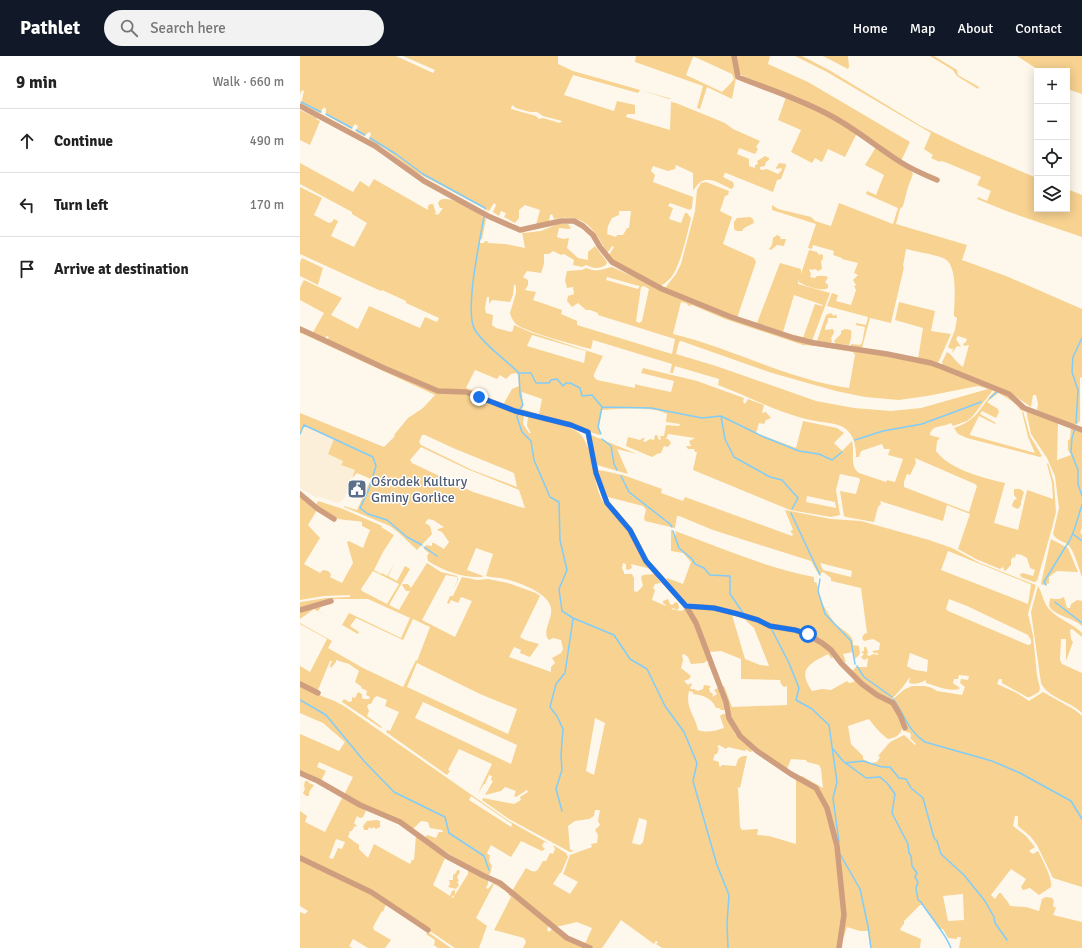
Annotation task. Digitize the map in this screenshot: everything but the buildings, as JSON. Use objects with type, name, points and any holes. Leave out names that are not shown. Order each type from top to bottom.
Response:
[{"type":"street","points":[[734,56],[738,77],[811,105],[834,118],[906,166],[937,180]]},
{"type":"street","points":[[300,106],[376,146],[424,181],[488,216],[520,230],[561,221],[574,221],[584,226],[593,235],[612,262],[662,289],[731,317],[794,338],[814,343],[887,354],[931,363],[1009,394],[1024,408],[1082,430]]},
{"type":"street","points":[[300,329],[438,391],[466,392],[515,411],[571,425],[588,432],[596,473],[607,503],[630,530],[646,561],[686,606],[696,623],[726,702],[729,718],[740,736],[757,751],[791,774],[816,788],[827,808],[838,846],[844,915],[839,948]]},
{"type":"street","points":[[300,494],[318,509],[334,519]]},
{"type":"street","points":[[300,610],[331,601]]},
{"type":"street","points":[[686,606],[714,608],[758,620],[770,626],[795,630],[808,634],[831,650],[841,663],[862,684],[877,695],[893,703],[905,728]]},
{"type":"street","points":[[300,684],[318,693]]},
{"type":"street","points":[[300,773],[318,781],[360,805],[400,822],[448,857],[500,883],[567,938],[590,948]]},
{"type":"street","points":[[300,858],[371,892],[428,930]]},
{"type":"shaded area","points":[[300,56],[396,56],[433,73],[435,70],[403,56],[558,56],[558,64],[573,71],[672,99],[640,90],[638,93],[573,75],[564,95],[614,111],[617,101],[635,105],[635,114],[627,114],[626,117],[670,130],[671,102],[676,103],[725,123],[733,129],[760,141],[756,147],[758,149],[755,154],[739,148],[737,154],[749,159],[749,166],[755,168],[755,165],[758,164],[757,161],[765,156],[769,158],[769,160],[766,162],[765,166],[760,167],[762,170],[767,169],[778,174],[782,170],[781,168],[776,168],[779,163],[786,164],[786,166],[781,179],[777,180],[773,192],[726,173],[723,177],[733,182],[733,188],[731,189],[715,181],[706,180],[702,181],[694,190],[693,173],[676,165],[675,169],[668,171],[653,166],[651,171],[655,175],[653,182],[693,197],[692,208],[690,210],[670,203],[668,206],[673,208],[669,219],[681,223],[685,213],[687,213],[691,218],[677,267],[671,277],[661,286],[615,262],[609,255],[614,247],[612,246],[607,252],[592,229],[581,220],[573,218],[554,219],[552,214],[550,215],[549,221],[536,225],[540,210],[525,205],[519,210],[519,218],[515,223],[504,217],[506,213],[501,211],[499,216],[493,212],[496,205],[494,203],[489,211],[414,171],[384,148],[369,140],[371,133],[369,132],[364,136],[356,132],[358,126],[355,124],[351,129],[326,115],[326,109],[324,107],[320,113],[301,104],[304,91],[302,90],[300,94]],"holes":[[[512,105],[516,108],[530,112],[537,112],[543,116],[562,121],[560,123],[543,118],[539,119],[536,116],[511,109]],[[619,211],[631,211],[629,228],[627,228],[623,235],[617,235],[616,237],[607,234],[608,226],[612,218],[619,215]]]},
{"type":"shaded area","points":[[636,56],[732,56],[736,78],[732,99],[707,87],[700,109],[697,108],[703,86],[635,62]],"holes":[[[693,57],[732,74],[734,79],[722,92],[686,75]]]},
{"type":"shaded area","points":[[734,56],[770,56],[768,64],[808,82],[910,142],[901,161],[835,117],[739,74]]},
{"type":"shaded area","points":[[795,56],[802,56],[829,70],[921,126],[966,148],[1034,177],[1034,212],[1070,212],[1070,190],[1082,195],[1082,237],[1009,212],[977,199],[978,197],[987,201],[991,191],[977,185],[981,177],[945,162],[940,162],[931,158],[933,155],[924,149],[931,133],[827,72]]},
{"type":"shaded area","points":[[823,56],[848,56],[849,67],[848,69]]},
{"type":"shaded area","points":[[930,56],[934,56],[957,70],[958,75],[979,87],[978,89],[957,76],[953,70]]},
{"type":"shaded area","points":[[1017,56],[1082,56],[1082,94],[1070,90],[1070,68],[1035,68]]},
{"type":"shaded area","points":[[786,97],[811,107],[857,133],[845,157],[828,149],[822,162],[815,158],[812,163],[791,152],[801,130],[778,120]]},
{"type":"shaded area","points":[[300,110],[320,121],[310,145],[300,140]]},
{"type":"shaded area","points":[[876,147],[910,169],[913,174],[896,224],[967,245],[962,260],[1006,276],[1082,309],[1082,378],[1080,377],[1080,421],[1077,424],[1072,424],[1037,410],[1038,404],[1036,395],[1033,395],[1031,407],[1015,396],[943,365],[942,362],[947,352],[963,367],[969,345],[964,346],[963,344],[967,339],[958,336],[956,339],[961,347],[957,346],[952,353],[953,348],[951,349],[948,347],[955,330],[957,318],[954,316],[954,275],[948,262],[943,258],[906,249],[904,267],[891,323],[870,318],[862,348],[851,347],[851,344],[860,345],[862,343],[865,327],[856,325],[856,323],[866,325],[868,317],[827,306],[832,293],[838,295],[836,301],[851,305],[856,290],[854,286],[856,285],[853,280],[858,275],[854,273],[858,263],[833,255],[834,251],[813,245],[812,249],[808,248],[816,224],[772,210],[772,205],[778,209],[811,217],[815,221],[831,226],[839,203],[893,224],[898,208],[866,194],[867,191],[876,195],[884,175],[865,165]]},
{"type":"shaded area","points":[[300,163],[353,192],[360,181],[369,187],[374,179],[428,210],[428,206],[433,204],[436,213],[434,213],[438,215],[443,208],[440,208],[438,203],[440,200],[451,200],[464,205],[486,219],[482,239],[479,240],[479,243],[484,243],[487,241],[488,243],[505,244],[525,248],[522,232],[541,231],[558,224],[568,224],[571,228],[559,228],[557,237],[563,239],[569,238],[567,248],[578,258],[588,260],[588,252],[595,246],[607,262],[606,265],[599,268],[586,265],[582,267],[573,265],[574,260],[564,254],[561,255],[553,251],[549,254],[544,254],[544,264],[541,273],[527,271],[523,277],[528,280],[528,285],[525,290],[536,292],[533,300],[562,310],[561,314],[577,321],[577,325],[672,354],[675,339],[598,315],[598,313],[586,310],[578,303],[572,307],[567,301],[568,296],[574,294],[573,287],[567,288],[565,280],[567,271],[582,270],[586,268],[599,270],[612,267],[683,299],[757,326],[855,350],[935,366],[993,390],[972,417],[967,421],[953,426],[951,423],[935,428],[930,435],[940,438],[937,441],[936,451],[949,463],[967,472],[1005,483],[994,523],[1018,530],[1027,490],[1053,499],[1052,483],[1048,463],[1054,483],[1056,512],[1037,581],[1034,582],[1021,577],[1020,574],[1023,573],[1033,576],[1035,570],[1030,568],[1027,558],[1022,555],[1016,554],[1015,558],[1013,557],[1011,560],[1011,565],[1005,571],[1003,567],[1000,569],[976,559],[958,549],[970,514],[947,505],[943,521],[880,501],[881,504],[878,507],[874,522],[846,517],[844,516],[840,491],[856,494],[860,480],[859,478],[840,474],[836,490],[840,515],[831,517],[790,510],[693,470],[697,452],[695,452],[694,449],[688,449],[686,446],[691,446],[689,441],[695,438],[668,434],[666,439],[668,439],[671,443],[668,447],[664,446],[661,453],[652,457],[626,446],[628,437],[640,440],[645,438],[643,441],[645,442],[650,439],[654,440],[655,435],[657,435],[659,440],[661,439],[660,436],[664,436],[666,425],[679,426],[680,424],[666,422],[667,414],[661,411],[645,409],[602,410],[599,426],[601,434],[599,435],[539,414],[542,399],[522,392],[522,409],[538,414],[503,405],[512,389],[519,386],[518,375],[516,373],[511,374],[506,379],[500,375],[497,379],[475,370],[466,388],[479,392],[478,394],[439,390],[327,340],[329,337],[327,336],[323,339],[312,334],[324,313],[300,300],[300,288],[304,280],[342,298],[331,315],[358,329],[369,306],[420,328],[425,317],[437,322],[439,318],[406,303],[406,301],[300,254],[300,187],[322,198],[314,215],[329,223],[334,219],[338,221],[331,236],[354,247],[367,223],[352,214],[352,212],[300,184]],"holes":[[[607,277],[640,286],[638,289],[606,280]],[[514,284],[516,286],[516,293],[510,314],[516,324],[529,331],[591,349],[593,340],[672,364],[670,373],[673,373],[675,366],[719,379],[718,385],[778,410],[791,415],[841,426],[848,431],[854,440],[856,457],[859,457],[861,451],[882,444],[884,449],[890,449],[888,455],[903,459],[895,482],[887,480],[886,482],[859,473],[854,467],[853,463],[852,441],[842,451],[834,443],[844,433],[837,428],[803,421],[796,448],[756,433],[759,423],[764,424],[766,420],[771,418],[766,412],[762,413],[764,405],[748,399],[745,404],[743,402],[744,398],[697,381],[643,368],[641,373],[674,381],[671,392],[635,384],[635,388],[597,380],[594,377],[594,374],[603,356],[530,332],[514,325],[511,332],[496,328],[492,325],[493,315],[486,313],[485,308],[487,297],[489,297],[489,304],[492,300],[510,302],[513,295]],[[644,286],[649,289],[642,321],[639,323],[636,321],[641,287]],[[681,302],[725,319],[803,345],[853,352],[855,355],[849,388],[804,378],[695,340],[673,334]],[[532,335],[586,351],[584,363],[527,346]],[[681,341],[772,373],[836,391],[865,397],[899,400],[978,386],[988,389],[921,408],[891,411],[854,408],[816,401],[716,366],[676,354],[679,342]],[[915,458],[975,484],[977,486],[969,512],[904,487],[907,474],[910,475],[916,463]],[[807,496],[835,502],[836,508],[806,502]]]},
{"type":"shaded area","points":[[706,182],[729,191],[728,195],[725,196],[720,211],[732,217],[723,244],[754,258],[756,262],[737,318],[665,288],[676,274],[681,264],[695,211],[697,190],[701,183]]},
{"type":"shaded area","points":[[750,217],[753,219],[754,223],[744,228],[742,231],[737,231],[734,229],[734,222],[737,218]]},
{"type":"shaded area","points":[[777,235],[781,237],[780,239],[786,239],[784,246],[777,245],[771,250],[769,249],[772,245],[773,238]]},
{"type":"shaded area","points":[[809,250],[817,252],[819,255],[823,255],[823,259],[821,261],[822,269],[818,271],[815,269],[809,269],[811,274],[810,277],[815,278],[817,276],[826,276],[828,278],[825,282],[828,285],[828,288],[818,289],[809,287],[799,282],[799,278],[798,284],[830,293],[812,341],[803,338],[815,304],[823,305],[794,295],[783,332],[757,323],[780,263],[801,269],[801,274]]},
{"type":"shaded area","points":[[302,258],[323,268],[318,285],[300,276],[300,262]]},
{"type":"shaded area","points":[[899,302],[935,311],[931,331],[951,334],[938,363],[918,359],[923,328],[895,320]]},
{"type":"shaded area","points":[[831,313],[834,316],[836,314],[837,318],[828,318],[825,330],[833,329],[834,333],[831,338],[831,343],[817,341],[826,315]]},
{"type":"shaded area","points":[[845,329],[851,330],[849,345],[836,344],[834,341],[841,334],[841,331]]},
{"type":"shaded area","points":[[300,330],[417,385],[472,396],[524,414],[523,424],[529,433],[531,433],[527,426],[528,415],[562,425],[579,433],[587,445],[590,453],[600,496],[609,509],[627,529],[652,570],[631,564],[632,568],[628,570],[626,569],[626,564],[623,563],[622,568],[624,574],[632,574],[634,578],[634,591],[637,592],[643,586],[641,577],[643,575],[654,574],[661,583],[655,584],[653,588],[655,590],[652,600],[666,606],[663,601],[668,599],[672,605],[676,602],[678,603],[679,608],[677,610],[673,608],[671,609],[681,611],[685,609],[693,620],[708,660],[704,663],[691,664],[688,657],[684,654],[682,655],[683,660],[681,668],[691,676],[689,679],[684,681],[688,685],[691,683],[691,689],[698,691],[703,689],[704,685],[710,686],[710,692],[713,694],[712,697],[717,694],[714,690],[718,688],[707,664],[709,665],[719,688],[725,707],[725,710],[716,708],[707,698],[693,694],[693,692],[689,691],[689,707],[698,730],[711,731],[724,728],[720,716],[726,714],[735,734],[753,751],[750,752],[746,749],[745,751],[728,747],[726,749],[719,745],[717,747],[719,748],[717,754],[715,754],[713,760],[719,762],[720,767],[722,765],[736,766],[739,758],[747,756],[740,788],[738,787],[740,827],[742,830],[758,829],[757,835],[769,836],[796,844],[796,778],[808,784],[799,777],[802,776],[823,788],[821,769],[819,765],[807,762],[806,760],[791,759],[787,769],[751,744],[734,726],[722,686],[724,686],[732,707],[787,705],[787,686],[784,687],[780,680],[741,679],[741,659],[721,651],[709,652],[688,608],[713,609],[803,634],[825,646],[833,656],[832,659],[828,654],[811,664],[805,672],[808,684],[812,691],[822,689],[831,690],[847,681],[849,683],[854,682],[854,678],[885,699],[895,708],[892,702],[893,699],[905,689],[912,686],[925,686],[937,691],[962,695],[965,687],[960,683],[961,679],[968,680],[969,676],[959,675],[958,679],[954,679],[953,683],[960,688],[955,690],[926,683],[926,680],[911,684],[909,683],[910,677],[891,700],[878,694],[851,672],[856,667],[867,667],[868,658],[864,660],[861,657],[864,654],[861,652],[864,651],[864,647],[866,647],[868,652],[867,655],[878,655],[878,653],[874,653],[872,651],[879,650],[880,643],[873,639],[864,641],[862,638],[864,634],[867,633],[861,588],[831,581],[831,578],[823,572],[819,575],[811,561],[713,530],[679,516],[677,516],[675,528],[645,521],[644,518],[646,510],[643,506],[608,497],[597,470],[623,475],[662,489],[661,493],[683,501],[685,497],[792,536],[793,534],[790,531],[793,530],[785,510],[831,519],[861,521],[952,548],[980,563],[1036,585],[1028,614],[1033,635],[1037,676],[1040,688],[1039,692],[1027,697],[1002,683],[1002,679],[999,679],[997,684],[1017,693],[1029,701],[1043,692],[1075,710],[1082,716],[1082,887],[1053,878],[1037,845],[1030,836],[1018,826],[1018,816],[1015,816],[1013,826],[1026,836],[1035,847],[1029,851],[1033,854],[1038,851],[1049,874],[1051,887],[1039,895],[1030,888],[1023,890],[1021,887],[1026,879],[1011,869],[991,895],[995,899],[999,893],[1001,893],[1010,906],[1026,907],[1039,911],[1042,899],[1046,897],[1052,898],[1054,901],[1053,906],[1056,908],[1053,915],[1082,922],[1082,948],[959,948],[961,937],[957,937],[957,939],[948,938],[943,929],[939,929],[923,905],[920,905],[904,921],[904,924],[900,930],[921,939],[920,948],[870,948],[868,931],[860,931],[847,927],[840,948],[662,948],[656,944],[658,942],[656,941],[654,944],[621,920],[602,948],[593,948],[585,944],[592,928],[577,922],[556,927],[512,891],[526,868],[536,871],[543,861],[546,861],[550,853],[553,854],[555,849],[553,845],[566,853],[568,857],[561,873],[553,884],[570,894],[578,882],[563,874],[570,855],[592,847],[591,844],[597,843],[598,835],[595,830],[600,825],[598,821],[600,810],[595,810],[594,816],[589,819],[575,821],[568,826],[570,849],[573,851],[580,850],[570,852],[509,819],[482,800],[483,798],[514,804],[521,800],[520,797],[528,792],[527,790],[516,797],[514,796],[516,791],[505,787],[501,791],[485,795],[493,781],[491,780],[492,776],[489,775],[485,784],[478,793],[492,764],[459,749],[447,775],[386,732],[387,730],[390,731],[399,712],[385,706],[387,700],[377,696],[371,704],[367,706],[369,711],[367,716],[382,727],[381,728],[342,702],[344,699],[349,702],[352,701],[352,697],[355,698],[358,692],[362,694],[363,699],[369,699],[370,697],[366,695],[367,691],[355,682],[359,671],[349,664],[336,660],[331,668],[330,666],[332,661],[330,661],[318,690],[315,691],[300,682],[300,666],[310,672],[327,639],[300,623],[332,641],[328,648],[363,668],[403,687],[416,660],[417,661],[430,627],[413,619],[403,640],[356,618],[350,626],[359,632],[358,634],[342,625],[349,613],[401,638],[410,618],[368,599],[331,599],[300,608],[300,602],[326,598],[350,597],[350,595],[324,596],[300,600],[300,496],[317,510],[308,525],[320,538],[304,564],[320,573],[323,570],[328,571],[331,574],[330,577],[342,583],[353,563],[347,542],[349,541],[363,548],[370,530],[362,526],[362,522],[339,519],[324,512],[316,505],[318,501],[343,509],[382,526],[381,527],[394,535],[374,570],[387,576],[395,563],[388,576],[397,581],[405,566],[410,569],[389,605],[399,610],[410,591],[406,591],[402,585],[408,584],[411,588],[427,563],[441,572],[457,576],[458,580],[453,590],[457,577],[446,575],[422,620],[455,637],[472,601],[461,597],[458,603],[451,600],[449,604],[447,603],[450,596],[453,596],[462,577],[477,580],[488,579],[508,583],[536,593],[540,596],[520,637],[539,644],[530,657],[520,653],[521,650],[514,647],[509,657],[551,672],[551,667],[555,663],[552,658],[561,653],[563,649],[561,640],[553,638],[549,640],[547,637],[546,633],[551,608],[545,598],[532,589],[517,583],[503,578],[486,576],[493,554],[476,548],[467,570],[483,576],[482,577],[454,573],[428,561],[427,556],[429,553],[424,549],[426,545],[432,546],[432,543],[434,543],[444,549],[449,542],[442,532],[437,530],[444,527],[433,520],[428,519],[425,523],[430,526],[432,534],[417,550],[390,526],[344,507],[357,510],[371,479],[357,473],[352,478],[355,470],[341,465],[343,461],[328,454],[334,439],[304,426],[300,435],[300,413],[384,447],[395,436],[394,435],[408,418],[423,408],[435,395],[301,333],[300,334]],"holes":[[[422,435],[425,435],[514,473],[517,487],[472,470],[421,445],[419,442]],[[421,447],[467,469],[519,490],[525,508],[473,492],[412,463],[410,460]],[[948,551],[1031,585],[1028,604],[941,570]],[[820,563],[852,571],[851,577],[823,570]],[[373,571],[399,584],[387,604],[362,591],[361,589]],[[949,599],[1028,635],[1031,640],[1031,644],[1028,645],[948,611],[946,609]],[[732,615],[743,618],[754,628],[769,666],[760,665],[745,659]],[[910,653],[928,660],[927,672],[912,669],[907,666]],[[417,663],[480,694],[517,709],[508,734],[407,687]],[[423,702],[517,745],[511,764],[415,718]],[[895,709],[907,733],[910,733],[910,738],[916,744],[915,745],[904,735],[890,742],[878,756],[880,757],[877,762],[871,763],[863,759],[863,756],[851,744],[848,726],[869,719],[888,739],[893,738],[899,734],[902,728]],[[595,718],[605,723],[594,775],[586,771]],[[639,818],[646,820],[647,822],[643,842],[640,845],[632,843]],[[963,894],[964,920],[948,921],[943,896]]]},
{"type":"shaded area","points":[[995,391],[1015,400],[1022,409],[1021,411],[1014,403],[998,393],[987,402],[998,409],[999,412],[996,418],[982,411],[980,414],[996,423],[995,424],[979,416],[970,435],[1035,453],[1028,437],[1023,411],[1030,436],[1042,456],[1040,457],[967,438],[958,434],[954,428],[963,425],[974,417]]},
{"type":"shaded area","points":[[1026,410],[1082,430],[1082,528],[1080,533],[1082,534],[1082,577],[1070,547],[1057,539],[1053,534],[1059,508],[1055,476],[1047,458],[1031,434]],"holes":[[[1058,422],[1071,427],[1070,439],[1068,440],[1068,450],[1071,455],[1057,460]]]},
{"type":"shaded area","points":[[304,426],[335,439],[328,454],[342,460],[341,465],[355,470],[348,485],[349,486],[344,499],[340,502],[337,503],[318,496],[317,498],[300,488],[300,435]]},
{"type":"shaded area","points":[[591,435],[637,454],[617,449],[628,474],[597,465]]},
{"type":"shaded area","points":[[1014,489],[1020,489],[1024,492],[1021,505],[1018,509],[1012,505],[1014,500],[1017,499],[1014,495]]},
{"type":"shaded area","points":[[671,530],[674,531],[674,536],[676,534],[675,531],[761,563],[814,577],[814,582],[817,584],[820,597],[826,610],[834,622],[852,638],[853,645],[859,646],[860,654],[855,659],[853,652],[843,654],[846,662],[841,661],[821,640],[725,609],[683,602],[666,580],[667,578],[683,584],[691,562],[683,553],[671,551]]},
{"type":"shaded area","points":[[1051,539],[1068,548],[1078,572],[1057,571],[1049,577],[1049,583],[1043,585],[1041,584]]},
{"type":"shaded area","points":[[1038,586],[1048,608],[1082,633],[1082,637],[1072,629],[1070,630],[1071,639],[1073,642],[1066,661],[1066,639],[1061,639],[1060,660],[1062,664],[1082,673],[1082,713],[1072,705],[1054,696],[1044,688],[1041,683],[1031,612]]},
{"type":"shaded area","points":[[1064,597],[1067,608],[1070,608],[1071,604],[1077,600],[1082,601],[1082,626],[1060,615],[1049,606],[1050,599],[1059,599]]},
{"type":"shaded area","points":[[321,607],[318,611],[336,622],[314,609],[300,619],[300,611]]},
{"type":"shaded area","points":[[300,686],[347,708],[509,821],[548,843],[544,842],[542,846],[545,849],[542,851],[521,841],[511,857],[491,845],[487,853],[490,856],[489,861],[492,866],[490,874],[487,876],[424,838],[427,835],[436,838],[439,832],[443,832],[442,830],[430,828],[428,822],[421,821],[413,829],[344,795],[353,777],[319,762],[317,767],[326,771],[321,781],[300,773],[300,734],[339,751],[345,742],[323,723],[300,713]],"holes":[[[471,796],[512,824],[511,827],[469,800]]]},
{"type":"shaded area","points":[[305,781],[308,781],[314,785],[309,792],[309,796],[306,796],[303,793],[305,789]]},
{"type":"shaded area","points":[[342,798],[366,811],[363,817],[360,818],[357,816],[354,823],[357,826],[350,831],[348,837],[359,845],[359,849],[368,858],[374,844],[410,864],[412,860],[414,860],[416,835],[446,856],[433,885],[450,896],[452,891],[455,890],[455,895],[468,874],[468,869],[488,879],[486,888],[488,889],[494,882],[505,889],[504,890],[494,884],[476,918],[487,926],[479,948],[455,948],[377,895],[300,856],[300,811],[307,816],[305,822],[325,832]],"holes":[[[336,839],[345,842],[342,849],[338,848],[333,859],[329,858]]]},
{"type":"shaded area","points":[[367,821],[380,821],[380,827],[376,829],[373,827],[372,829],[369,827],[368,830],[364,830],[363,826]]},
{"type":"shaded area","points":[[300,859],[351,883],[386,904],[383,912],[382,911],[373,927],[374,930],[391,940],[385,948],[368,948],[353,939],[349,946],[352,948],[300,948],[300,912],[305,914],[308,911],[300,906]]},
{"type":"shaded area","points":[[457,870],[460,872],[457,877],[459,881],[457,882],[459,885],[456,889],[448,887],[450,884],[449,880],[453,880],[453,875]]},
{"type":"shaded area","points":[[508,894],[549,925],[547,930],[549,932],[553,928],[588,948],[523,948],[526,942],[524,938],[494,930],[511,897]]},
{"type":"shaded area","points":[[428,932],[451,948],[438,948],[434,945],[435,940],[426,934]]},
{"type":"waterway","points":[[301,102],[321,112]]},
{"type":"waterway","points":[[326,114],[352,128]]},
{"type":"waterway","points":[[356,130],[365,135]]},
{"type":"waterway","points":[[370,138],[396,154],[423,174],[485,209]]},
{"type":"waterway","points":[[484,217],[476,258],[471,308],[472,321],[475,330],[489,347],[519,373],[531,373],[536,383],[549,383],[551,380],[557,379],[563,386],[566,383],[570,383],[580,388],[582,396],[592,395],[602,407],[651,408],[702,418],[721,416],[725,439],[734,457],[770,477],[782,480],[798,498],[792,509]]},
{"type":"waterway","points":[[1076,423],[1078,390],[1072,372],[1073,357],[1082,338]]},
{"type":"waterway","points":[[519,373],[520,394],[523,405],[519,410]]},
{"type":"waterway","points":[[990,398],[997,392]]},
{"type":"waterway","points":[[855,440],[883,431],[922,424],[981,402]]},
{"type":"waterway","points":[[601,434],[598,427],[602,407]]},
{"type":"waterway","points":[[518,413],[517,417],[522,432],[531,441],[534,460],[550,497],[559,502],[560,540],[567,570],[559,589],[562,611],[573,618],[614,635],[630,659],[647,669],[665,706],[684,732],[697,763],[693,781],[717,865],[729,895],[727,923],[728,948]]},
{"type":"waterway","points":[[721,416],[764,437],[799,451],[819,454],[832,460],[842,452]]},
{"type":"waterway","points":[[300,434],[304,425],[373,457],[376,466],[369,489],[360,508],[368,514],[387,520],[407,537],[422,545]]},
{"type":"waterway","points":[[1075,428],[1072,438],[1071,452],[1078,470],[1078,484],[1082,496]]},
{"type":"waterway","points":[[602,439],[611,446],[614,464],[617,470]]},
{"type":"waterway","points":[[621,476],[629,492],[672,527]]},
{"type":"waterway","points":[[1067,545],[1074,531],[1082,505]]},
{"type":"waterway","points":[[791,513],[820,575]]},
{"type":"waterway","points":[[673,531],[679,548],[692,559],[695,564],[704,568],[710,575],[730,576],[730,594],[744,614]]},
{"type":"waterway","points":[[1073,534],[1082,541]]},
{"type":"waterway","points":[[1046,585],[1044,582],[1066,546]]},
{"type":"waterway","points":[[424,547],[437,556]]},
{"type":"waterway","points":[[820,579],[818,591],[825,614],[851,641],[855,664]]},
{"type":"waterway","points":[[1055,602],[1082,623]]},
{"type":"waterway","points":[[562,811],[556,789],[562,770],[561,755],[563,729],[557,716],[550,707],[556,684],[565,673],[573,619]]},
{"type":"waterway","points":[[771,628],[789,663],[799,688],[796,700],[812,709],[829,725],[837,782],[833,798],[839,842]]},
{"type":"waterway","points":[[857,666],[864,677],[892,697]]},
{"type":"waterway","points":[[893,699],[911,728],[919,738],[925,742],[992,761],[1020,773],[1071,801],[1082,819]]},
{"type":"waterway","points":[[300,700],[326,715],[364,761],[394,792],[445,817],[449,833],[484,856],[489,870]]},
{"type":"waterway","points":[[833,749],[843,761],[866,778],[880,777],[887,783],[895,794],[892,813],[908,844],[912,866],[917,873],[915,877],[918,882],[916,888],[918,900],[941,930],[951,948]]},
{"type":"waterway","points":[[845,763],[863,761],[882,767],[890,767],[899,778],[906,779],[911,788],[923,798],[934,838],[937,841],[941,854],[964,875],[985,901],[994,917],[995,923],[1007,940]]},
{"type":"waterway","points":[[840,854],[860,889],[871,948]]},
{"type":"place","name":"Ośrodek Kultury Gminy Gorlice","points":[[357,489]]},
{"type":"route","points":[[479,397],[515,411],[571,425],[588,432],[596,473],[607,503],[630,530],[646,561],[686,606],[714,608],[758,620],[770,626],[781,629],[795,630],[808,634]]}]
